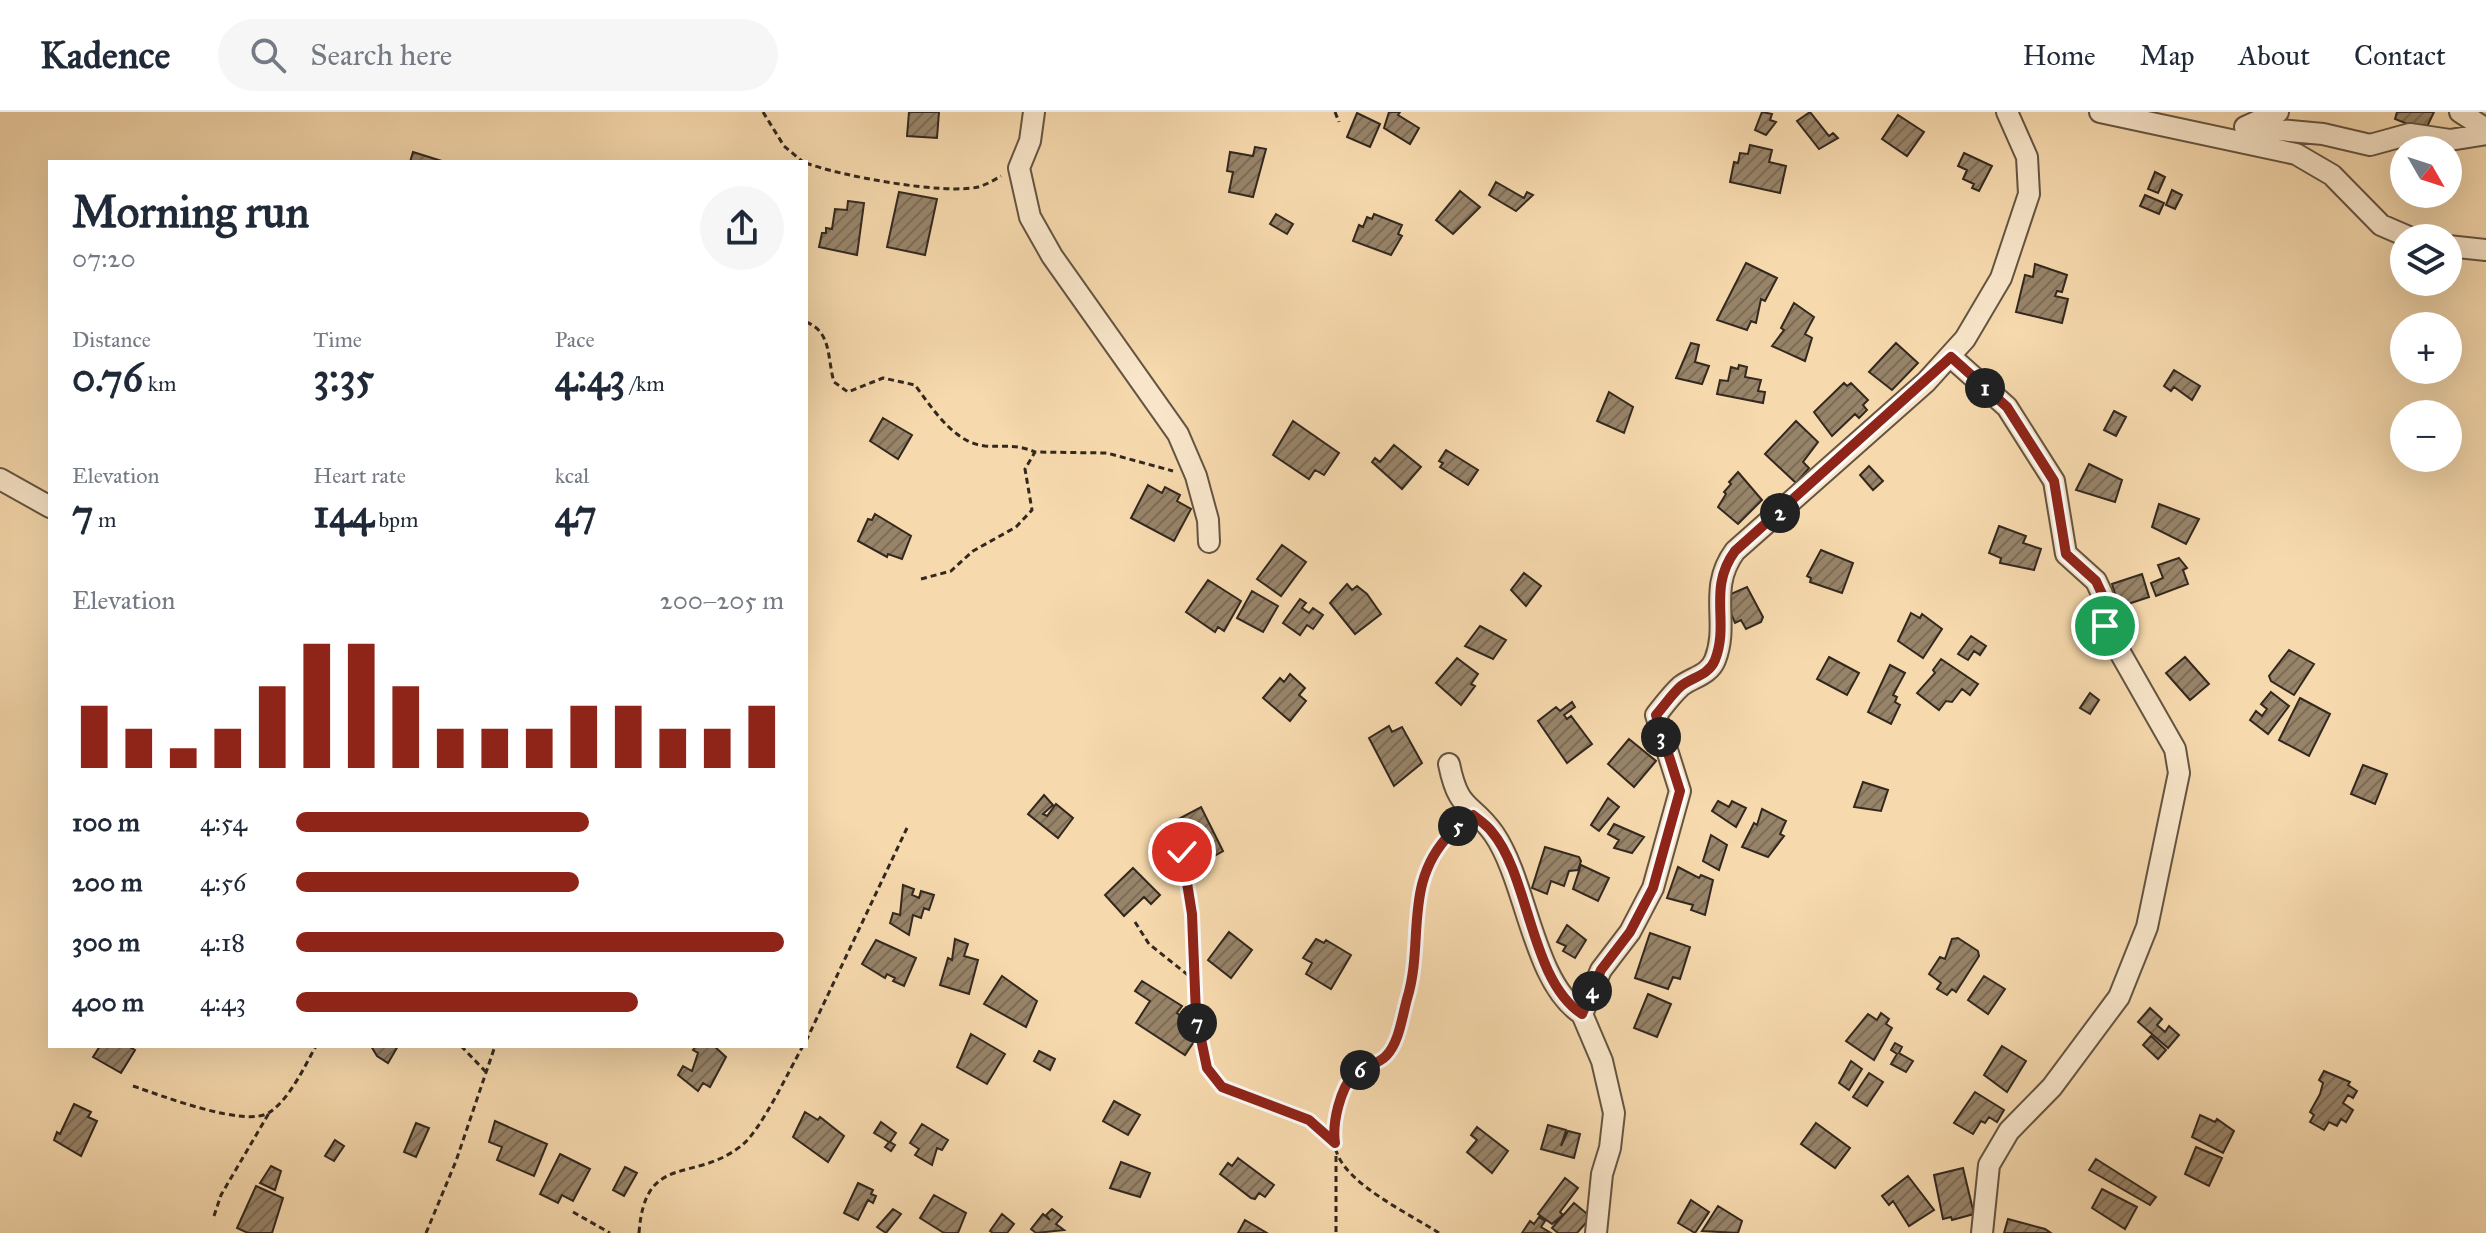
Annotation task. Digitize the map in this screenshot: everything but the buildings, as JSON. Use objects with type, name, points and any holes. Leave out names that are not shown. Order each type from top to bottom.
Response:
[{"type":"street","points":[[1034,112],[1030,141],[1019,168],[1030,217],[1052,256],[1178,434],[1196,476],[1208,520],[1209,542]]},
{"type":"street","points":[[1582,1014],[1601,970],[1630,932],[1653,888],[1680,791],[1656,715],[1682,686],[1706,673],[1715,662],[1720,639],[1718,604],[1722,569],[1735,551],[1951,357],[2001,278],[2029,194],[2027,157],[2007,112]]},
{"type":"street","points":[[2100,112],[2133,116],[2218,140],[2246,142],[2296,154],[2332,175],[2381,225],[2390,229]]},
{"type":"street","points":[[2218,140],[2278,112]]},
{"type":"street","points":[[2460,112],[2486,131]]},
{"type":"street","points":[[2246,127],[2323,134],[2370,145],[2410,134],[2450,140],[2486,131]]},
{"type":"street","points":[[2462,247],[2486,250]]},
{"type":"street","points":[[1951,357],[2007,407],[2054,481],[2066,554],[2096,581],[2102,594],[2105,626],[2175,749],[2179,773],[2147,927],[2119,997],[2052,1087],[2009,1131],[1989,1165],[1982,1233]]},
{"type":"street","points":[[0,479],[48,506]]},
{"type":"street","points":[[1449,764],[1454,787],[1462,803],[1493,833],[1504,854],[1545,963],[1566,1004],[1582,1014],[1602,1061],[1614,1113],[1610,1148],[1602,1174],[1596,1233]]},
{"type":"path","points":[[763,112],[784,146],[802,160]]},
{"type":"path","points":[[1335,112],[1339,122]]},
{"type":"path","points":[[808,163],[826,171],[943,188],[978,187],[1019,168]]},
{"type":"path","points":[[808,323],[820,327],[826,335],[834,382],[848,392],[883,378],[915,385],[936,413],[966,441],[983,446],[1017,444],[1035,452],[1107,453],[1196,476]]},
{"type":"path","points":[[921,579],[951,571],[973,551],[1016,527],[1032,510],[1025,469],[1035,452]]},
{"type":"path","points":[[1336,1233],[1333,1129],[1344,1093],[1355,1073],[1385,1059],[1393,1047],[1414,974],[1414,918],[1431,856],[1463,818],[1473,815]]},
{"type":"path","points":[[808,1037],[907,828]]},
{"type":"path","points":[[1182,852],[1192,914],[1196,1015],[1207,1068],[1222,1087],[1309,1120],[1335,1143]]},
{"type":"path","points":[[1135,922],[1149,944],[1193,979]]},
{"type":"path","points":[[214,1216],[221,1195],[269,1113],[286,1095],[315,1048]]},
{"type":"path","points":[[463,1048],[487,1073]]},
{"type":"path","points":[[426,1233],[494,1048]]},
{"type":"path","points":[[639,1233],[643,1198],[658,1179],[711,1163],[743,1146],[802,1048]]},
{"type":"path","points":[[133,1086],[229,1114],[253,1117],[269,1113]]},
{"type":"path","points":[[1336,1152],[1347,1171],[1439,1233]]},
{"type":"path","points":[[573,1212],[610,1233]]},
{"type":"route","points":[[1182,852],[1191,898],[1196,1015],[1207,1068],[1222,1087],[1309,1120],[1335,1143],[1333,1129],[1344,1093],[1355,1073],[1385,1059],[1393,1047],[1414,974],[1414,918],[1424,875],[1431,856],[1463,818],[1473,815],[1493,833],[1504,854],[1545,963],[1566,1004],[1582,1014],[1601,970],[1630,932],[1653,888],[1680,791],[1659,733],[1656,715],[1682,686],[1706,673],[1715,662],[1720,639],[1718,604],[1722,569],[1735,551],[1794,502],[1951,357],[2007,407],[2054,481],[2066,554],[2096,581],[2102,594],[2105,626]]}]
